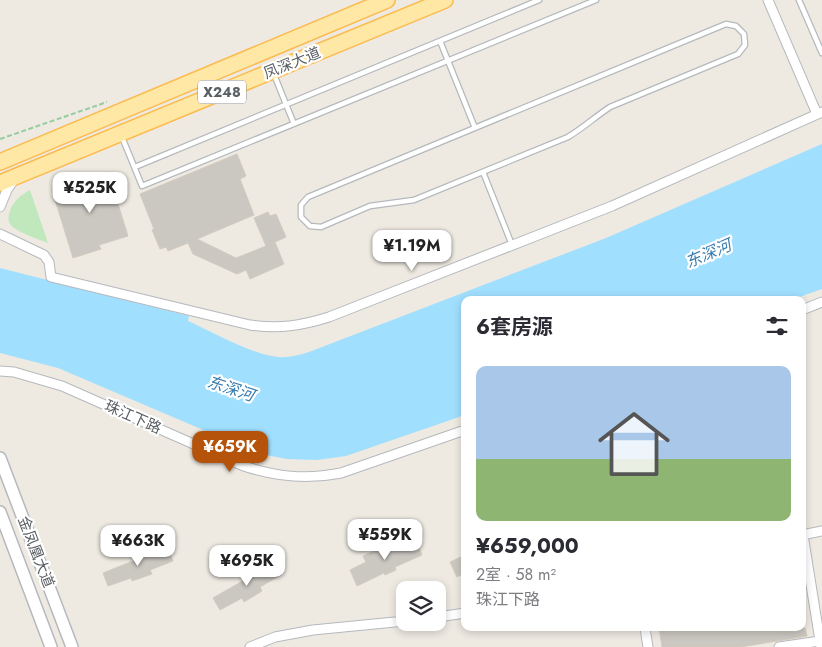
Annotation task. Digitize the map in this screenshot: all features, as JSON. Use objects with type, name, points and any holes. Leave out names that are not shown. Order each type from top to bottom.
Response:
[{"type":"main road","name":"凤深大道","points":[[0,162],[387,0]]},
{"type":"main road","name":"凤深大道","points":[[0,183],[445,0]]},
{"type":"street","points":[[0,227],[4,236],[46,257],[50,262],[51,277],[250,325],[271,328],[291,327],[329,317],[620,202],[819,113],[768,0]]},
{"type":"street","points":[[0,207],[7,190],[17,176]]},
{"type":"street","points":[[806,308],[822,302]]},
{"type":"street","name":"珠江下路","points":[[0,371],[14,372],[62,386],[241,465],[260,472],[280,476],[307,478],[341,473],[461,431]]},
{"type":"street","name":"金凤凰大道","points":[[0,458],[72,647]]},
{"type":"street","name":"金凤凰大道","points":[[0,512],[51,647]]},
{"type":"street","points":[[806,534],[822,531]]},
{"type":"street","points":[[779,647],[820,644],[806,554]]},
{"type":"street","points":[[446,616],[461,613]]},
{"type":"street","points":[[250,647],[275,637],[313,630],[396,622]]},
{"type":"street","points":[[645,631],[648,647]]},
{"type":"lane","points":[[518,0],[521,7]]},
{"type":"lane","points":[[135,167],[539,0]]},
{"type":"lane","points":[[121,133],[142,186],[596,0]]},
{"type":"lane","points":[[799,0],[822,53]]},
{"type":"lane","points":[[726,24],[736,26],[744,34],[744,45],[738,54],[610,107],[596,116],[582,129],[568,137],[483,172],[414,200],[370,206],[321,227],[310,226],[301,216],[301,205],[308,197],[475,128],[726,24]]},
{"type":"lane","points":[[440,41],[475,128]]},
{"type":"lane","points":[[272,71],[294,124]]},
{"type":"lane","points":[[483,172],[512,245]]},
{"type":"green space","points":[[30,190],[48,243],[12,227],[9,222],[8,218],[11,208],[24,193]]},
{"type":"water","name":"东深河","points":[[822,144],[822,289],[802,296],[461,296],[461,416],[346,456],[317,460],[286,459],[257,453],[58,368],[0,353],[0,268],[189,316],[188,321],[245,348],[268,355],[290,357],[309,352],[606,238]]},
{"type":"building","points":[[237,154],[246,176],[240,179],[254,215],[197,239],[236,258],[266,246],[254,218],[268,212],[270,216],[276,214],[286,237],[275,242],[284,264],[250,279],[246,270],[237,274],[193,254],[188,243],[168,251],[166,247],[160,249],[140,194]]},
{"type":"building","points":[[108,172],[128,236],[99,245],[101,249],[73,258],[52,190]]},
{"type":"building","points":[[415,539],[422,555],[395,567],[396,570],[385,575],[384,573],[357,586],[350,570],[366,562],[363,556],[395,541],[398,547]]},
{"type":"building","points":[[168,547],[173,561],[150,570],[152,574],[132,581],[131,578],[108,586],[103,573]]},
{"type":"building","points":[[461,557],[461,575],[457,577],[450,562]]},
{"type":"building","points":[[274,563],[281,575],[260,587],[262,591],[244,602],[242,598],[220,610],[213,598]]},
{"type":"building","points":[[659,631],[806,631],[807,636],[741,647],[662,647]]}]
